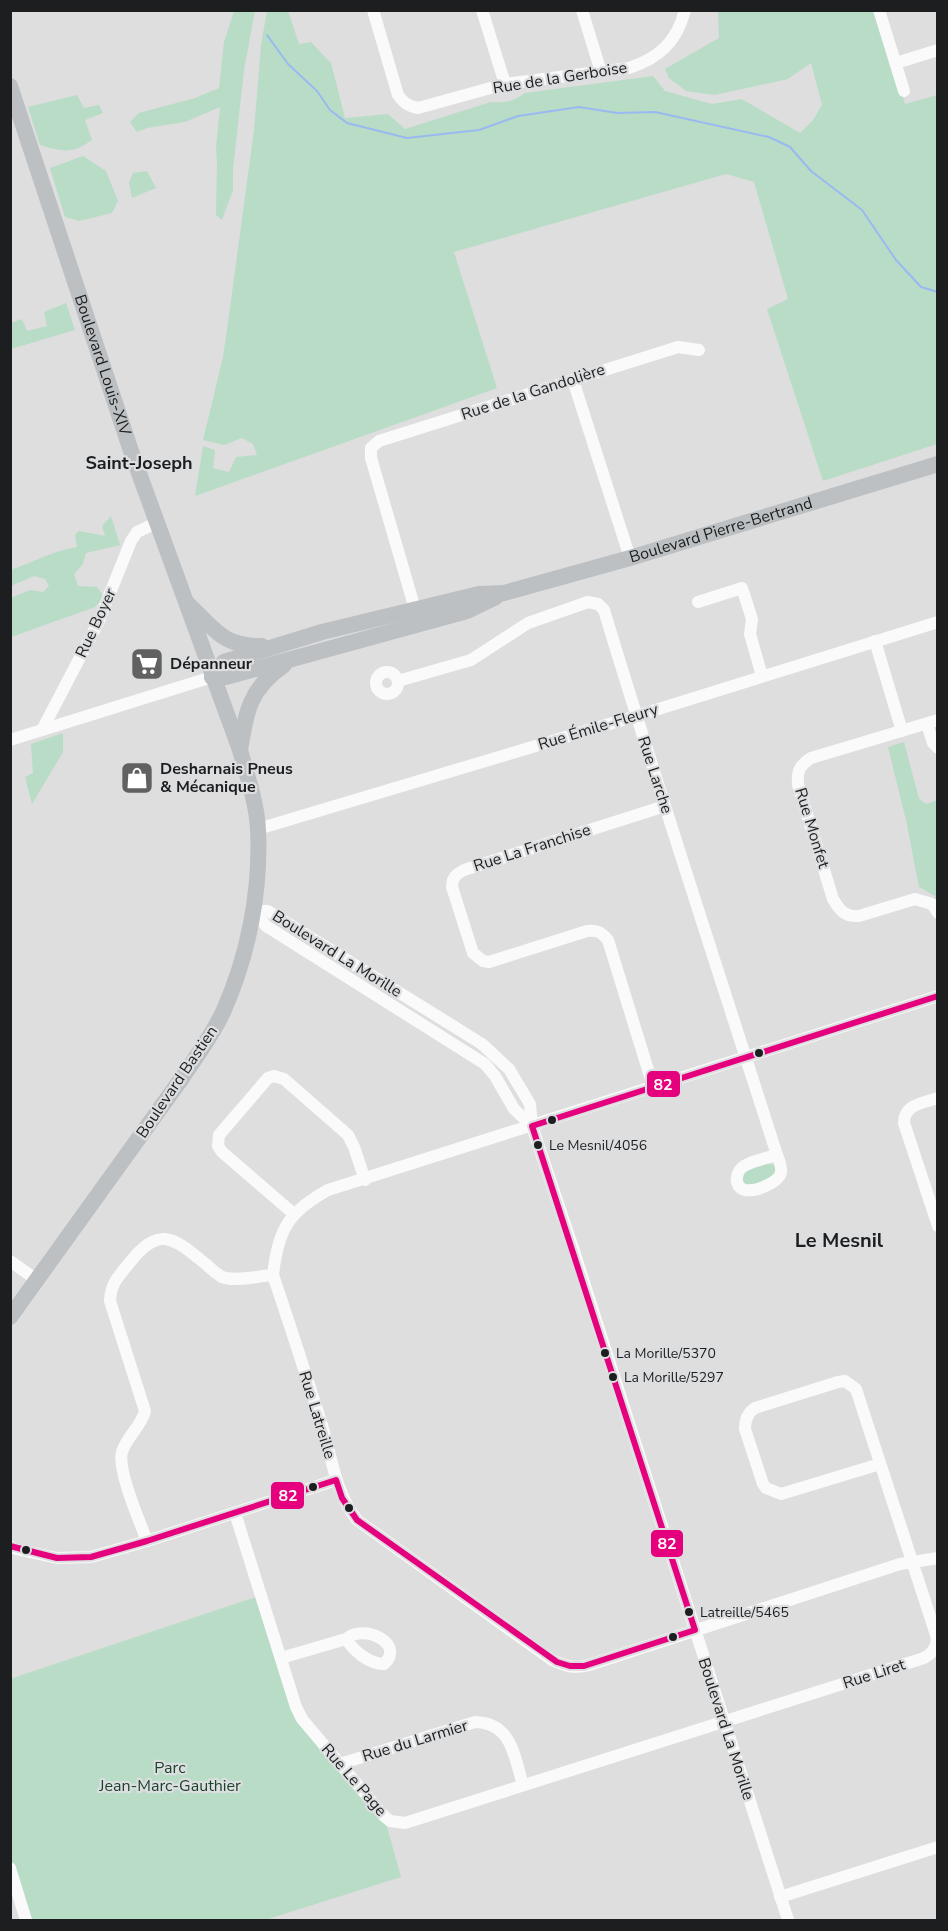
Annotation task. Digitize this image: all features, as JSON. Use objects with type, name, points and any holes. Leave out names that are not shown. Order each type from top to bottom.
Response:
[{"type":"main road","name":"Boulevard Louis-XIV","points":[[10,86],[156,523],[212,677]]},
{"type":"main road","name":"Boulevard Pierre-Bertrand","points":[[212,677],[224,662],[322,632],[479,594],[504,592],[630,558],[938,464]]},
{"type":"main road","name":"Boulevard Pierre-Bertrand","points":[[212,677],[226,677],[466,611],[504,592]]},
{"type":"main road","points":[[184,600],[216,632],[230,642],[249,646],[281,645]]},
{"type":"main road","points":[[240,750],[250,702],[269,675],[294,658]]},
{"type":"main road","name":"Boulevard Bastien","points":[[10,1317],[208,1040],[236,978],[254,911],[258,829],[250,785],[240,750],[212,677]]},
{"type":"street","name":"Rue de la Gerboise","points":[[372,10],[399,95],[404,103],[418,108],[505,84],[629,68],[655,57],[674,38],[682,24],[685,10]]},
{"type":"street","points":[[482,10],[505,84]]},
{"type":"street","points":[[582,10],[601,72]]},
{"type":"street","points":[[879,10],[904,91]]},
{"type":"street","points":[[896,63],[938,50]]},
{"type":"street","name":"Rue de la Gandolière","points":[[415,609],[371,458],[371,448],[379,441],[678,347],[699,350]]},
{"type":"street","points":[[573,380],[630,558]]},
{"type":"street","name":"Rue Boyer","points":[[42,730],[99,623],[131,541],[137,532],[156,523]]},
{"type":"street","points":[[698,602],[742,588],[752,619],[750,634],[762,676]]},
{"type":"street","name":"Rue Larche","points":[[398,681],[471,660],[528,622],[588,602],[598,604],[604,610],[777,1155]]},
{"type":"street","name":"Rue Émile-Fleury","points":[[258,829],[636,716],[938,622]]},
{"type":"street","points":[[874,641],[902,731],[932,722],[933,743],[938,748]]},
{"type":"street","name":"Boulevard Pierre-Bertrand","points":[[10,740],[212,677]]},
{"type":"street","name":"Rue Monfet","points":[[902,731],[811,758],[799,768],[798,785],[833,899],[843,914],[859,916],[915,898],[932,904],[938,913]]},
{"type":"street","name":"Rue La Franchise","points":[[653,1086],[608,940],[602,933],[596,930],[587,931],[483,962],[473,953],[452,887],[452,880],[455,875],[464,870],[665,806]]},
{"type":"street","name":"Boulevard La Morille","points":[[254,911],[266,926],[485,1064],[495,1076],[514,1109],[532,1126],[788,1920]]},
{"type":"street","name":"Rue Latreille","points":[[938,996],[328,1190],[311,1199],[294,1214],[282,1233],[276,1251],[273,1275],[345,1504],[357,1520],[552,1660],[566,1666],[579,1668],[912,1561],[938,1558]]},
{"type":"street","points":[[294,1214],[222,1152],[218,1146],[219,1135],[268,1078],[274,1076],[284,1079],[348,1135],[364,1180]]},
{"type":"street","points":[[938,1098],[913,1106],[908,1109],[904,1117],[938,1226]]},
{"type":"street","points":[[147,1541],[121,1466],[122,1452],[143,1420],[145,1411],[110,1301],[113,1283],[144,1245],[165,1239],[172,1239],[180,1243],[221,1276],[231,1278],[273,1275]]},
{"type":"street","points":[[10,1261],[37,1280]]},
{"type":"street","points":[[880,1464],[780,1494],[773,1492],[763,1484],[746,1429],[746,1421],[755,1407],[838,1382],[845,1382],[856,1389],[912,1561]]},
{"type":"street","points":[[10,1546],[57,1558],[91,1557],[336,1480]]},
{"type":"street","name":"Rue Le Page","points":[[235,1513],[296,1707],[302,1719],[384,1816],[397,1823],[405,1823],[723,1722]]},
{"type":"street","name":"Rue Liret","points":[[723,1722],[924,1658],[932,1653],[936,1647],[937,1638],[912,1561]]},
{"type":"street","points":[[281,1658],[346,1639]]},
{"type":"street","name":"Rue du Larmier","points":[[340,1764],[475,1722],[484,1722],[503,1731],[508,1739],[523,1785]]},
{"type":"street","points":[[780,1898],[938,1847]]},
{"type":"street","points":[[10,1868],[26,1920]]},
{"type":"green space","points":[[234,11],[255,11],[244,70],[233,169],[233,190],[222,220],[216,215],[216,147],[220,107],[185,122],[147,128],[137,132],[130,122],[139,113],[195,98],[219,88],[224,42]]},
{"type":"green space","points":[[267,11],[288,11],[299,44],[311,42],[331,63],[345,118],[388,114],[405,129],[491,102],[509,101],[525,93],[653,76],[665,91],[712,104],[742,99],[800,133],[813,120],[822,105],[811,63],[788,79],[715,95],[686,91],[669,78],[665,69],[719,38],[718,11],[879,11],[905,104],[895,107],[937,95],[937,444],[823,481],[767,309],[788,299],[754,182],[726,174],[454,252],[497,388],[195,496],[203,446],[215,450],[213,468],[229,472],[236,457],[257,455],[253,444],[242,438],[224,445],[203,440],[223,357],[254,130],[261,45]]},
{"type":"green space","points":[[77,95],[84,108],[99,105],[103,113],[85,120],[92,140],[73,150],[40,145],[28,107]]},
{"type":"green space","points":[[83,156],[106,171],[118,201],[112,213],[79,221],[65,217],[50,168]]},
{"type":"green space","points":[[147,171],[156,188],[132,198],[129,183],[133,173]]},
{"type":"green space","points":[[66,303],[75,330],[11,349],[11,323],[22,319],[27,331],[47,326],[44,312]]},
{"type":"green space","points":[[111,516],[120,545],[86,553],[83,564],[74,574],[78,586],[97,587],[104,597],[95,607],[11,637],[11,598],[30,590],[43,592],[49,586],[45,579],[34,576],[11,586],[10,570],[51,554],[77,547],[75,535],[79,531],[105,536],[102,526]]},
{"type":"green space","points":[[63,733],[63,752],[32,804],[25,777],[33,773],[31,744]]},
{"type":"green space","points":[[904,742],[919,799],[926,804],[937,800],[937,908],[935,896],[919,887],[888,747]]},
{"type":"green space","points":[[768,1164],[775,1165],[774,1174],[771,1177],[748,1186],[744,1183],[742,1176],[745,1171]]},
{"type":"green space","name":"Parc Jean-Marc-Gauthier","points":[[262,1595],[296,1707],[384,1816],[401,1877],[265,1920],[26,1920],[11,1868],[10,1679]]},
{"type":"waterway","points":[[267,35],[288,64],[317,91],[330,110],[347,123],[407,138],[479,130],[518,116],[579,107],[617,113],[655,112],[769,137],[790,147],[811,171],[862,210],[896,260],[921,287],[938,292]]},
{"type":"transit line","name":"82","points":[[10,1546],[57,1558],[91,1557],[336,1480],[342,1498],[357,1520],[557,1662],[570,1666],[584,1666],[695,1630],[532,1126],[938,996]]},
{"type":"place","name":"Dépanneur","points":[[147,664]]},
{"type":"place","name":"Desharnais Pneus & Mécanique","points":[[137,778]]},
{"type":"place","name":"Le Mesnil/4056","points":[[538,1145]]},
{"type":"place","name":"La Morille/5370","points":[[605,1353]]},
{"type":"place","name":"La Morille/5297","points":[[613,1377]]},
{"type":"place","name":"Latreille/5465","points":[[689,1612]]},
{"type":"district","name":"Saint-Joseph","points":[[139,463]]},
{"type":"district","name":"Le Mesnil","points":[[839,1240]]}]
